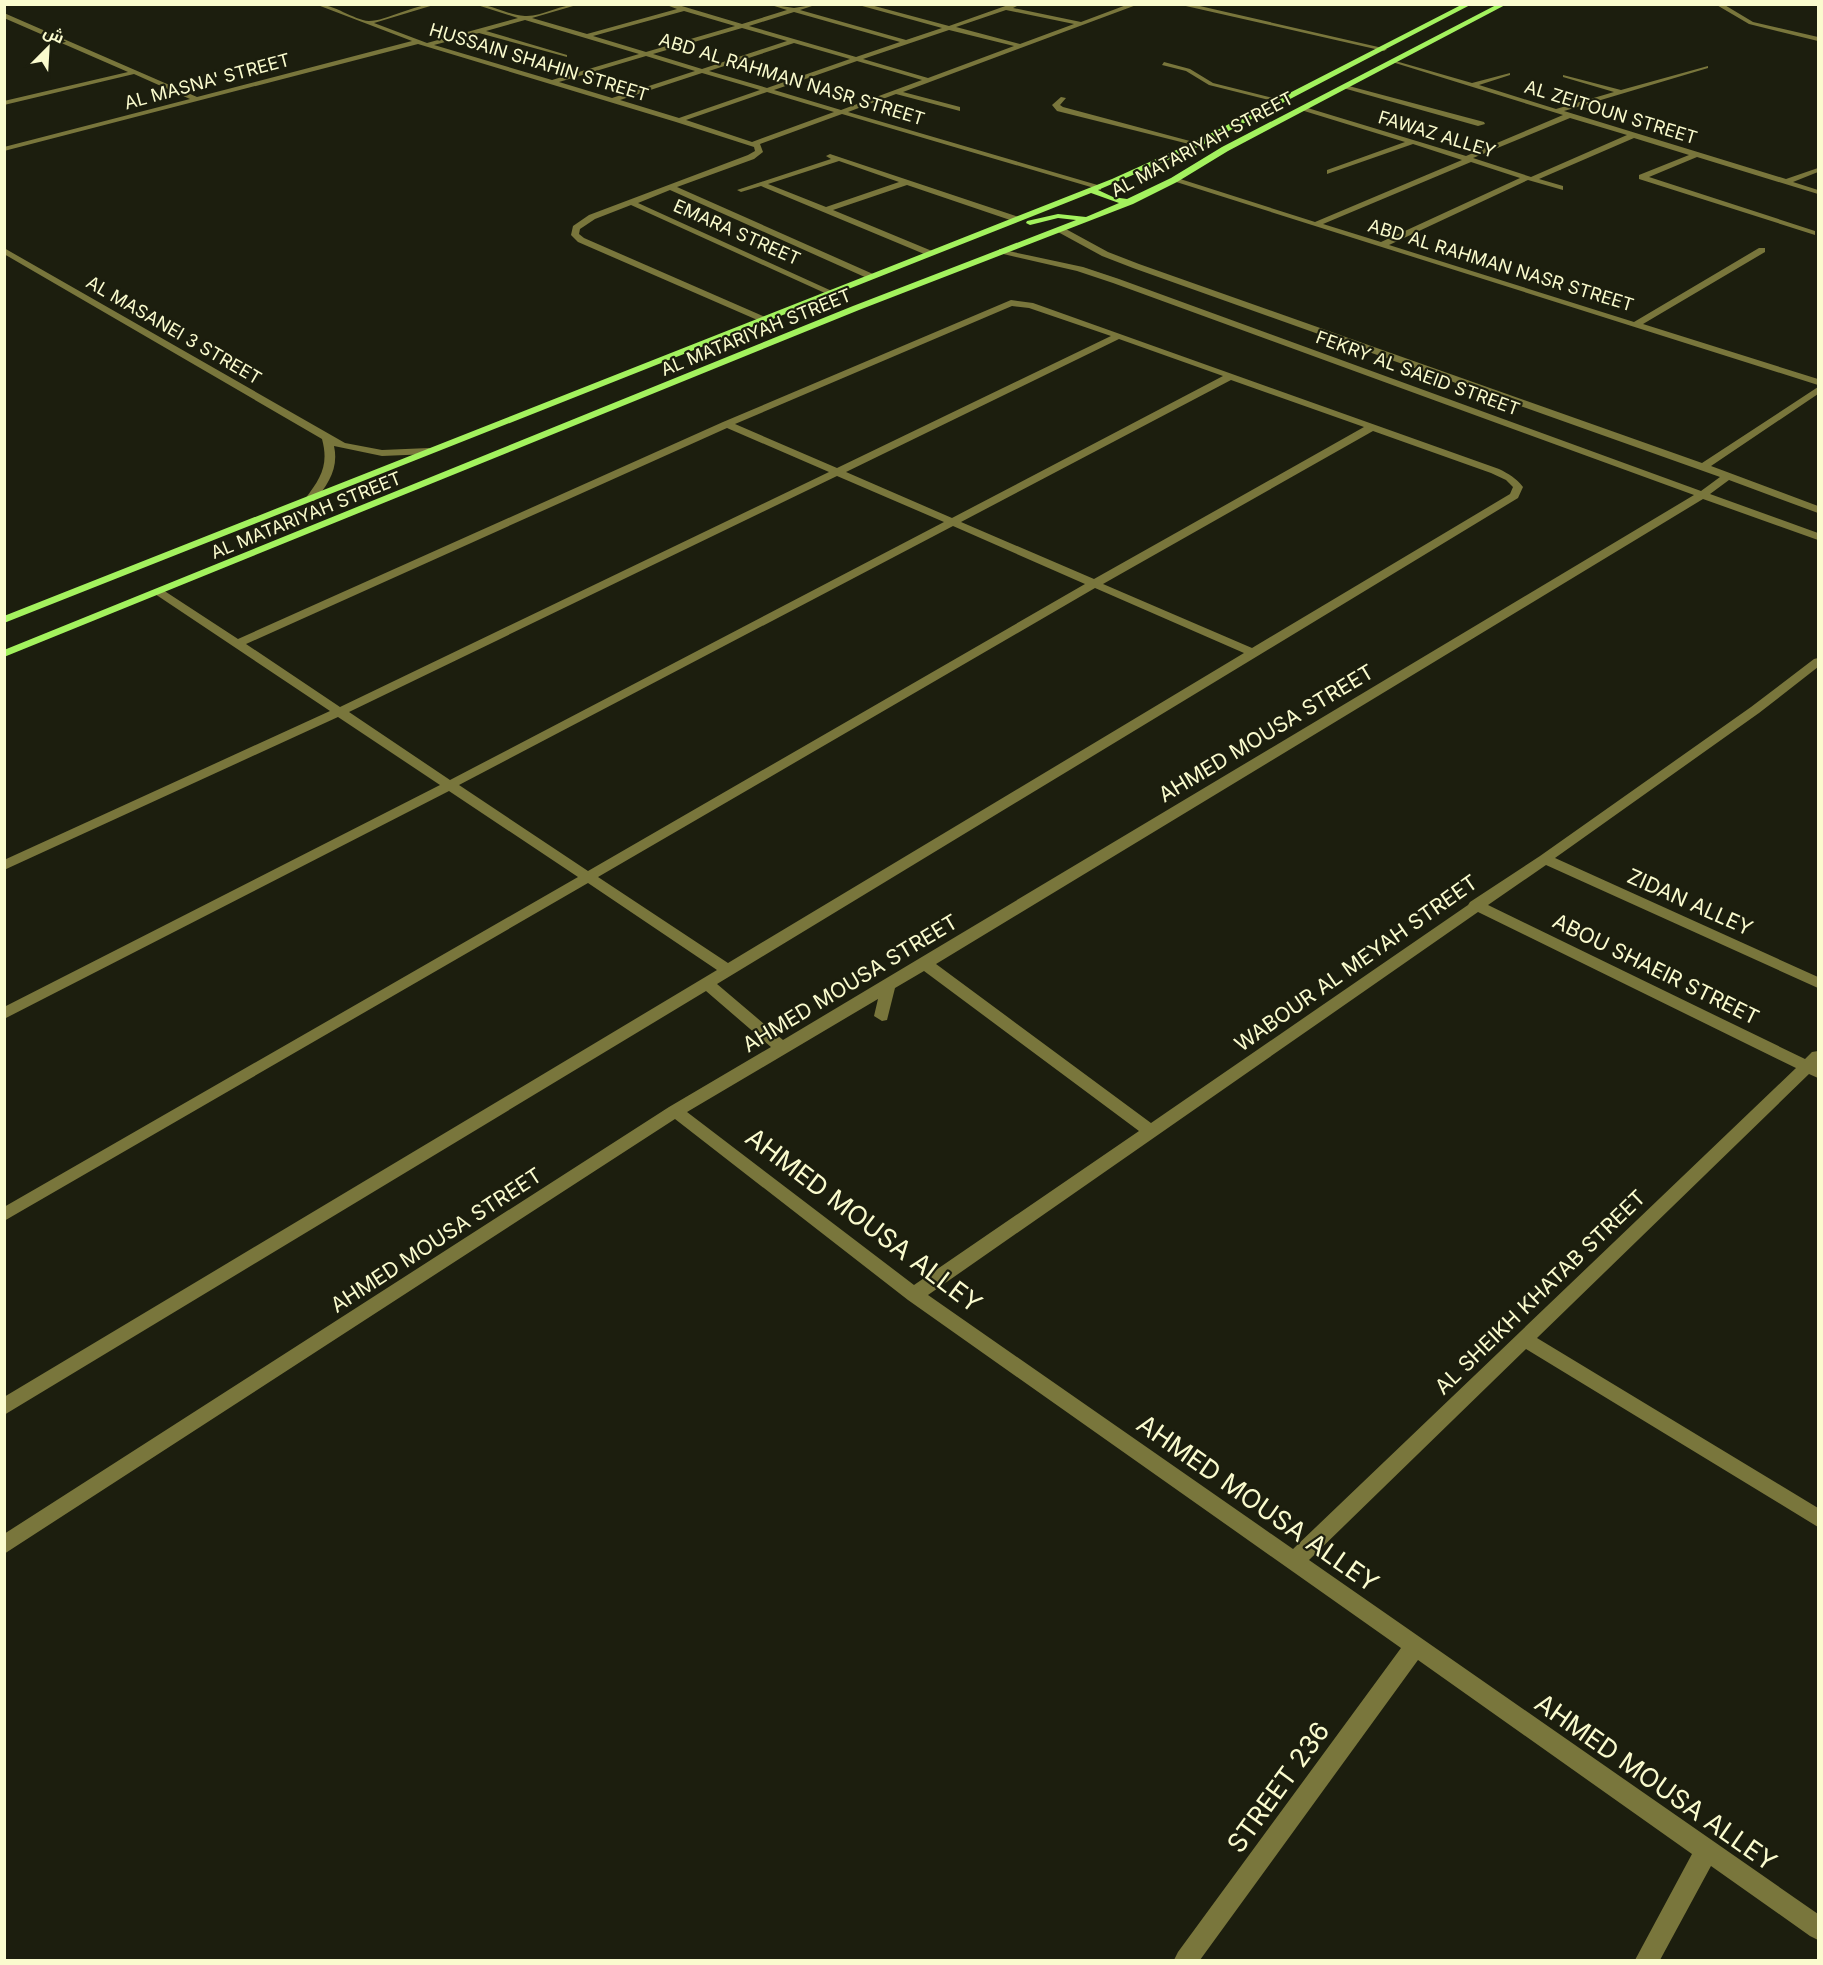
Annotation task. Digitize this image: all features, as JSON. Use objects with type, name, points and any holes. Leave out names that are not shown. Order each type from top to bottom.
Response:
[{"type":"main road","name":"AL MATARIYAH STREET","points":[[4,654],[1002,251],[1130,202],[1174,180],[1225,149],[1504,4]]},
{"type":"main road","name":"AL MATARIYAH STREET","points":[[4,620],[1094,189],[1197,144],[1467,6]]},
{"type":"main road","points":[[1094,189],[1103,196],[1130,202]]},
{"type":"main road","points":[[973,235],[1002,233],[1047,217],[1089,219]]},
{"type":"street","name":"HUSSAIN SHAHIN STREET","points":[[318,4],[417,42],[754,144]]},
{"type":"street","points":[[328,8],[342,4]]},
{"type":"street","points":[[367,23],[434,4]]},
{"type":"street","name":"ABD AL RAHMAN NASR STREET","points":[[477,4],[841,111],[1094,189]]},
{"type":"street","points":[[667,4],[928,80]]},
{"type":"street","points":[[771,4],[906,42]]},
{"type":"street","points":[[553,82],[815,4]]},
{"type":"street","points":[[858,4],[1020,46]]},
{"type":"street","points":[[991,4],[1081,24]]},
{"type":"street","points":[[679,120],[1018,4]]},
{"type":"street","points":[[762,320],[581,240],[575,235],[576,228],[582,222],[630,202],[756,155],[760,149],[754,144],[1136,4]]},
{"type":"street","points":[[1179,4],[1384,50]]},
{"type":"street","points":[[1454,4],[1467,6]]},
{"type":"street","points":[[1718,4],[1750,23],[1818,39]]},
{"type":"street","points":[[427,45],[575,5]]},
{"type":"street","points":[[588,36],[683,9]]},
{"type":"street","points":[[4,15],[196,99]]},
{"type":"street","points":[[479,31],[565,56]]},
{"type":"street","points":[[613,100],[794,41]]},
{"type":"street","name":"AL MASNA' STREET","points":[[4,149],[417,42]]},
{"type":"street","name":"AL ZEITOUN STREET","points":[[1394,61],[1818,192]]},
{"type":"street","points":[[1164,64],[1188,70],[1204,81],[1281,101]]},
{"type":"street","points":[[1557,111],[1706,68]]},
{"type":"street","points":[[4,103],[134,72]]},
{"type":"street","points":[[1472,85],[1508,74]]},
{"type":"street","points":[[1565,76],[1621,92]]},
{"type":"street","points":[[1196,86],[1204,81]]},
{"type":"street","points":[[1345,87],[1481,124]]},
{"type":"street","points":[[896,92],[957,109]]},
{"type":"street","points":[[1208,93],[1270,107]]},
{"type":"street","points":[[1063,98],[1056,105],[1060,109],[1197,144]]},
{"type":"street","name":"FAWAZ ALLEY","points":[[1304,108],[1560,188]]},
{"type":"street","points":[[1316,224],[1570,115]]},
{"type":"street","points":[[1381,245],[1530,178],[1634,135]]},
{"type":"street","points":[[1330,172],[1412,142]]},
{"type":"street","points":[[1697,154],[1642,177],[1815,232]]},
{"type":"street","points":[[830,156],[1016,219]]},
{"type":"street","points":[[741,190],[839,159]]},
{"type":"street","points":[[1786,182],[1818,170]]},
{"type":"street","name":"ABD AL RAHMAN NASR STREET","points":[[1174,180],[1818,382]]},
{"type":"street","points":[[825,210],[907,182]]},
{"type":"street","points":[[762,184],[929,253]]},
{"type":"street","points":[[670,187],[870,276]]},
{"type":"street","name":"EMARA STREET","points":[[630,202],[830,292]]},
{"type":"street","name":"FEKRY AL SAEID STREET","points":[[1061,230],[1096,250],[1136,266],[1818,510]]},
{"type":"street","points":[[1797,240],[1815,232]]},
{"type":"street","name":"AL MASANEI 3 STREET","points":[[4,250],[327,439],[360,451],[393,454],[429,451]]},
{"type":"street","points":[[1635,325],[1762,250]]},
{"type":"street","name":"FEKRY AL SAEID STREET","points":[[1002,251],[1051,261],[1116,280],[1818,537]]},
{"type":"street","points":[[4,1407],[1514,496],[1518,488],[1510,478],[1495,471],[1030,305],[1011,303],[727,424],[237,644]]},
{"type":"street","points":[[4,867],[339,712],[1119,336]]},
{"type":"street","points":[[4,1014],[450,785],[1232,376]]},
{"type":"street","points":[[1703,467],[1818,390]]},
{"type":"street","points":[[727,424],[1253,653]]},
{"type":"street","points":[[4,1215],[1094,584],[1372,427]]},
{"type":"street","points":[[310,499],[329,474],[333,461],[327,439]]},
{"type":"street","name":"AHMED MOUSA STREET","points":[[4,1545],[675,1111],[925,964],[1702,494],[1728,476]]},
{"type":"street","points":[[159,592],[728,970]]},
{"type":"street","name":"WABOUR AL MEYAH STREET","points":[[915,1295],[1475,905],[1545,859],[1755,710],[1818,662]]},
{"type":"street","name":"ZIDAN ALLEY","points":[[1545,859],[1818,983]]},
{"type":"street","name":"ABOU SHAEIR STREET","points":[[1475,905],[1815,1065]]},
{"type":"street","points":[[925,964],[1150,1131]]},
{"type":"street","points":[[707,983],[782,1048]]},
{"type":"street","points":[[882,1016],[888,985]]},
{"type":"street","name":"AL SHEIKH KHATAB STREET","points":[[1293,1561],[1524,1339],[1815,1065]]},
{"type":"street","name":"AHMED MOUSA ALLEY","points":[[675,1111],[915,1295],[1818,1928]]},
{"type":"street","points":[[1524,1339],[1818,1518]]},
{"type":"street","name":"STREET 236","points":[[1186,1960],[1415,1646]]},
{"type":"street","points":[[1647,1960],[1707,1850]]}]
